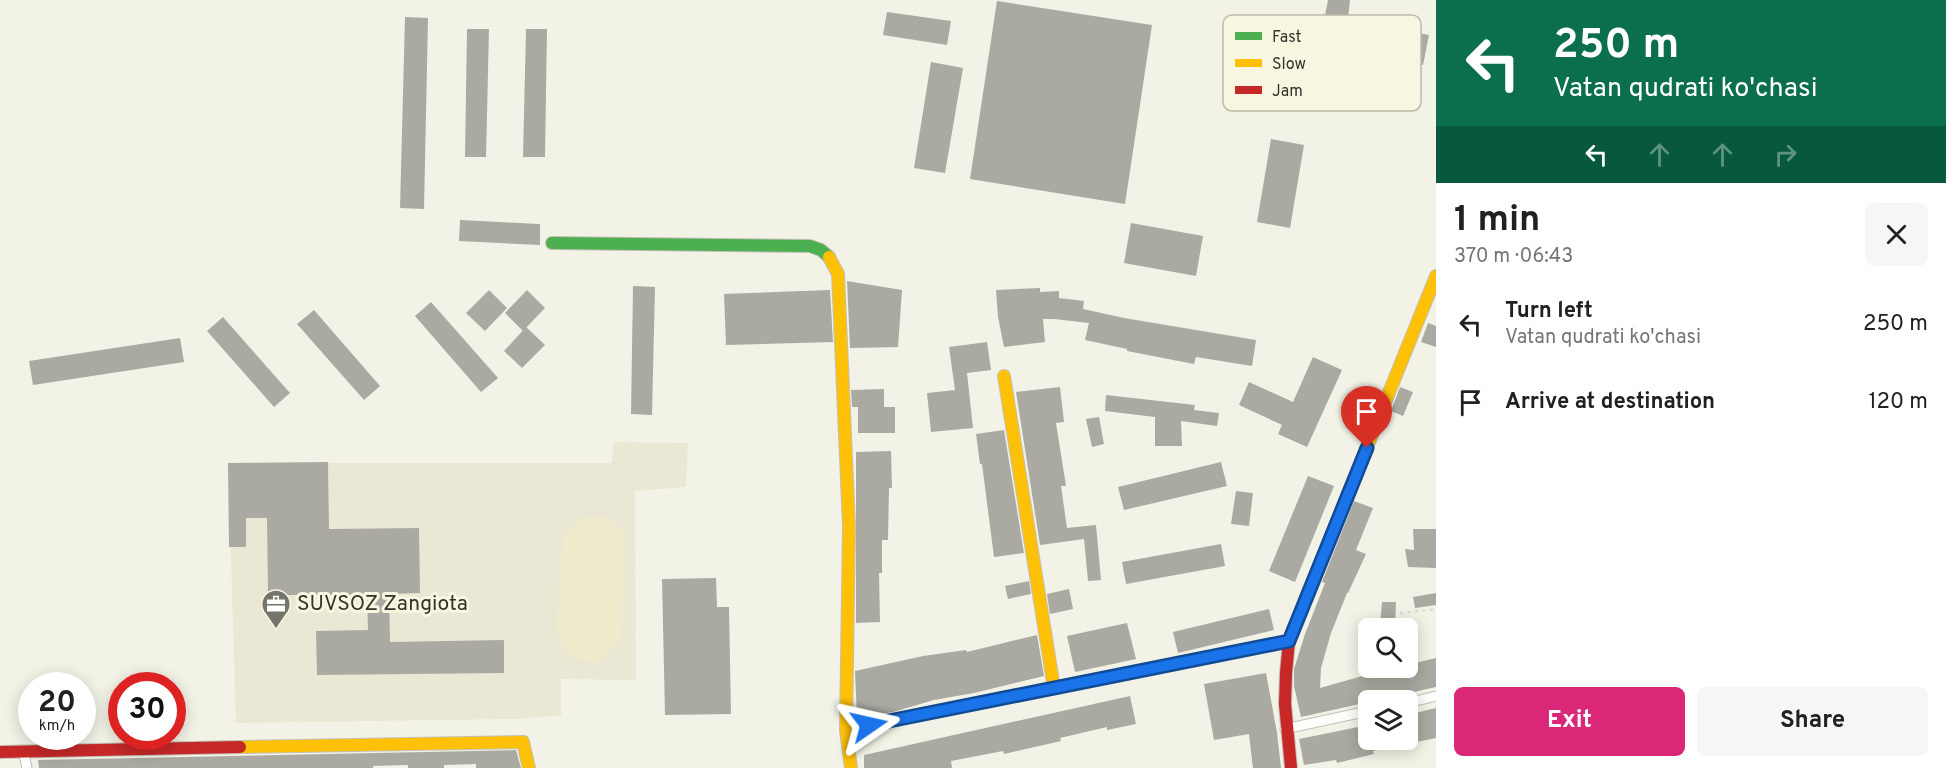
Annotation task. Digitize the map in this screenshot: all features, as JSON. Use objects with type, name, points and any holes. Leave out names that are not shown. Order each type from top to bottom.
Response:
[{"type":"street","points":[[552,243],[810,246],[822,249],[832,258],[838,274],[849,526],[846,730],[851,768]]},
{"type":"street","points":[[1291,768],[1285,729],[1284,670],[1289,641],[1436,276]]},
{"type":"street","points":[[1004,375],[1054,688]]},
{"type":"street","points":[[846,730],[1289,641]]},
{"type":"street","points":[[1418,700],[1436,696]]},
{"type":"street","points":[[1285,729],[1358,713]]},
{"type":"street","points":[[96,749],[523,742],[529,768]]},
{"type":"street","points":[[0,752],[23,750],[27,768]]},
{"type":"path","points":[[1400,613],[1436,609]]},
{"type":"shaded area","points":[[614,442],[688,443],[686,487],[635,491],[636,680],[561,679],[561,715],[516,719],[236,723],[228,463],[612,463]]},
{"type":"shaded area","points":[[585,517],[605,517],[624,532],[621,638],[601,662],[574,659],[556,633],[564,533]]},
{"type":"building","points":[[1328,0],[1350,0],[1348,15],[1325,15]]},
{"type":"building","points":[[997,1],[1152,25],[1125,204],[970,179]]},
{"type":"building","points":[[887,12],[951,21],[947,45],[883,35]]},
{"type":"building","points":[[405,17],[428,18],[424,209],[400,208]]},
{"type":"building","points":[[467,29],[489,29],[486,157],[465,157]]},
{"type":"building","points":[[526,29],[547,29],[545,157],[523,157]]},
{"type":"building","points":[[1421,33],[1429,35],[1423,65],[1421,65]]},
{"type":"building","points":[[931,62],[963,68],[945,173],[914,168]]},
{"type":"building","points":[[1271,139],[1304,145],[1290,228],[1257,222]]},
{"type":"building","points":[[460,220],[540,224],[540,245],[459,241]]},
{"type":"building","points":[[1131,223],[1203,236],[1196,276],[1124,263]]},
{"type":"building","points":[[847,281],[902,290],[898,347],[850,348]]},
{"type":"building","points":[[633,286],[655,287],[652,415],[631,414]]},
{"type":"building","points":[[1040,288],[1040,292],[1059,291],[1059,298],[1084,301],[1083,309],[1256,340],[1252,366],[1196,357],[1194,364],[1127,351],[1127,349],[1085,340],[1089,323],[1054,319],[1043,319],[1045,342],[1004,347],[996,290]]},
{"type":"building","points":[[489,290],[507,308],[485,331],[466,313]]},
{"type":"building","points":[[527,290],[545,308],[523,331],[505,313]]},
{"type":"building","points":[[830,290],[833,342],[726,345],[724,294]]},
{"type":"building","points":[[431,302],[498,378],[481,392],[415,316]]},
{"type":"building","points":[[314,310],[380,386],[364,400],[297,324]]},
{"type":"building","points":[[223,317],[290,393],[274,407],[207,331]]},
{"type":"building","points":[[1428,323],[1436,326],[1436,347],[1421,342]]},
{"type":"building","points":[[526,327],[545,345],[522,368],[504,351]]},
{"type":"building","points":[[180,338],[184,362],[33,385],[29,361]]},
{"type":"building","points":[[987,342],[991,370],[967,373],[973,428],[931,432],[927,393],[955,390],[949,347]]},
{"type":"building","points":[[1313,357],[1342,370],[1307,447],[1278,434],[1282,425],[1239,405],[1249,382],[1293,402]]},
{"type":"building","points":[[1060,387],[1064,422],[1056,423],[1066,486],[1061,486],[1067,528],[1096,525],[1101,580],[1088,581],[1084,539],[1040,545],[1016,392]]},
{"type":"building","points":[[1400,387],[1413,392],[1403,416],[1391,411]]},
{"type":"building","points":[[884,389],[884,407],[895,407],[895,433],[858,433],[858,407],[852,407],[851,390]]},
{"type":"building","points":[[1106,395],[1195,405],[1194,410],[1219,413],[1217,426],[1181,421],[1182,446],[1155,446],[1155,417],[1105,411]]},
{"type":"building","points":[[1099,417],[1104,444],[1092,447],[1086,419]]},
{"type":"building","points":[[1004,430],[1024,553],[994,557],[976,434]]},
{"type":"building","points":[[891,451],[892,488],[889,488],[888,540],[882,540],[882,573],[879,573],[880,622],[856,623],[856,452]]},
{"type":"building","points":[[328,462],[329,529],[419,528],[420,593],[389,594],[390,642],[504,640],[504,673],[317,675],[316,631],[368,630],[367,595],[268,595],[267,518],[246,518],[246,547],[229,547],[228,463]]},
{"type":"building","points":[[1221,462],[1227,486],[1124,510],[1118,487]]},
{"type":"building","points":[[1308,476],[1334,486],[1295,582],[1269,571]]},
{"type":"building","points":[[1236,491],[1253,493],[1249,526],[1231,524]]},
{"type":"building","points":[[1354,501],[1373,508],[1356,550],[1366,554],[1331,633],[1321,668],[1320,688],[1358,677],[1418,678],[1418,662],[1436,658],[1436,687],[1418,691],[1358,690],[1358,704],[1301,717],[1294,686],[1294,669],[1325,583],[1322,582]]},
{"type":"building","points":[[1413,529],[1436,529],[1436,568],[1408,567],[1405,549],[1414,550]]},
{"type":"building","points":[[1221,544],[1225,566],[1126,584],[1122,562]]},
{"type":"building","points":[[716,578],[717,607],[729,607],[731,714],[665,715],[662,579]]},
{"type":"building","points":[[1029,581],[1031,594],[1008,599],[1005,586]]},
{"type":"building","points":[[1069,589],[1073,609],[1050,614],[1047,594]]},
{"type":"building","points":[[1436,593],[1436,605],[1415,608],[1413,597]]},
{"type":"building","points":[[1382,602],[1396,602],[1395,618],[1381,618]]},
{"type":"building","points":[[1269,609],[1274,630],[1178,653],[1173,632]]},
{"type":"building","points":[[1127,623],[1136,659],[1075,672],[1067,636]]},
{"type":"building","points":[[1037,635],[1044,676],[934,700],[893,712],[857,718],[855,671],[923,656],[966,650],[967,652]]},
{"type":"building","points":[[1266,673],[1281,768],[1253,768],[1249,734],[1214,740],[1204,684]]},
{"type":"building","points":[[1130,696],[1136,724],[1107,730],[1107,727],[1060,738],[1061,741],[1004,754],[1003,751],[951,761],[952,768],[864,768],[864,755]]},
{"type":"building","points":[[1436,708],[1436,738],[1418,742],[1418,712]]},
{"type":"building","points":[[1358,727],[1358,750],[1377,750],[1373,751],[1374,754],[1337,763],[1336,760],[1304,765],[1299,739]]},
{"type":"building","points":[[516,750],[521,768],[476,768],[476,764],[444,765],[444,768],[408,768],[408,765],[373,766],[373,768],[39,768],[38,760]]},
{"type":"traffic: fast","points":[[552,243],[810,246],[821,250],[829,257]]},
{"type":"traffic: slow","points":[[829,257],[838,274],[849,526],[846,730],[851,768]]},
{"type":"traffic: slow","points":[[1336,524],[1436,276]]},
{"type":"traffic: slow","points":[[1004,376],[1054,688]]},
{"type":"traffic: slow","points":[[240,747],[523,742],[529,768]]},
{"type":"traffic: jam","points":[[1291,768],[1285,704],[1289,641],[1336,524]]},
{"type":"traffic: jam","points":[[0,752],[240,747]]},
{"type":"place","name":"SUVSOZ Zangiota","points":[[276,630]]},
{"type":"route","points":[[869,725],[1289,641],[1367,448]]}]
